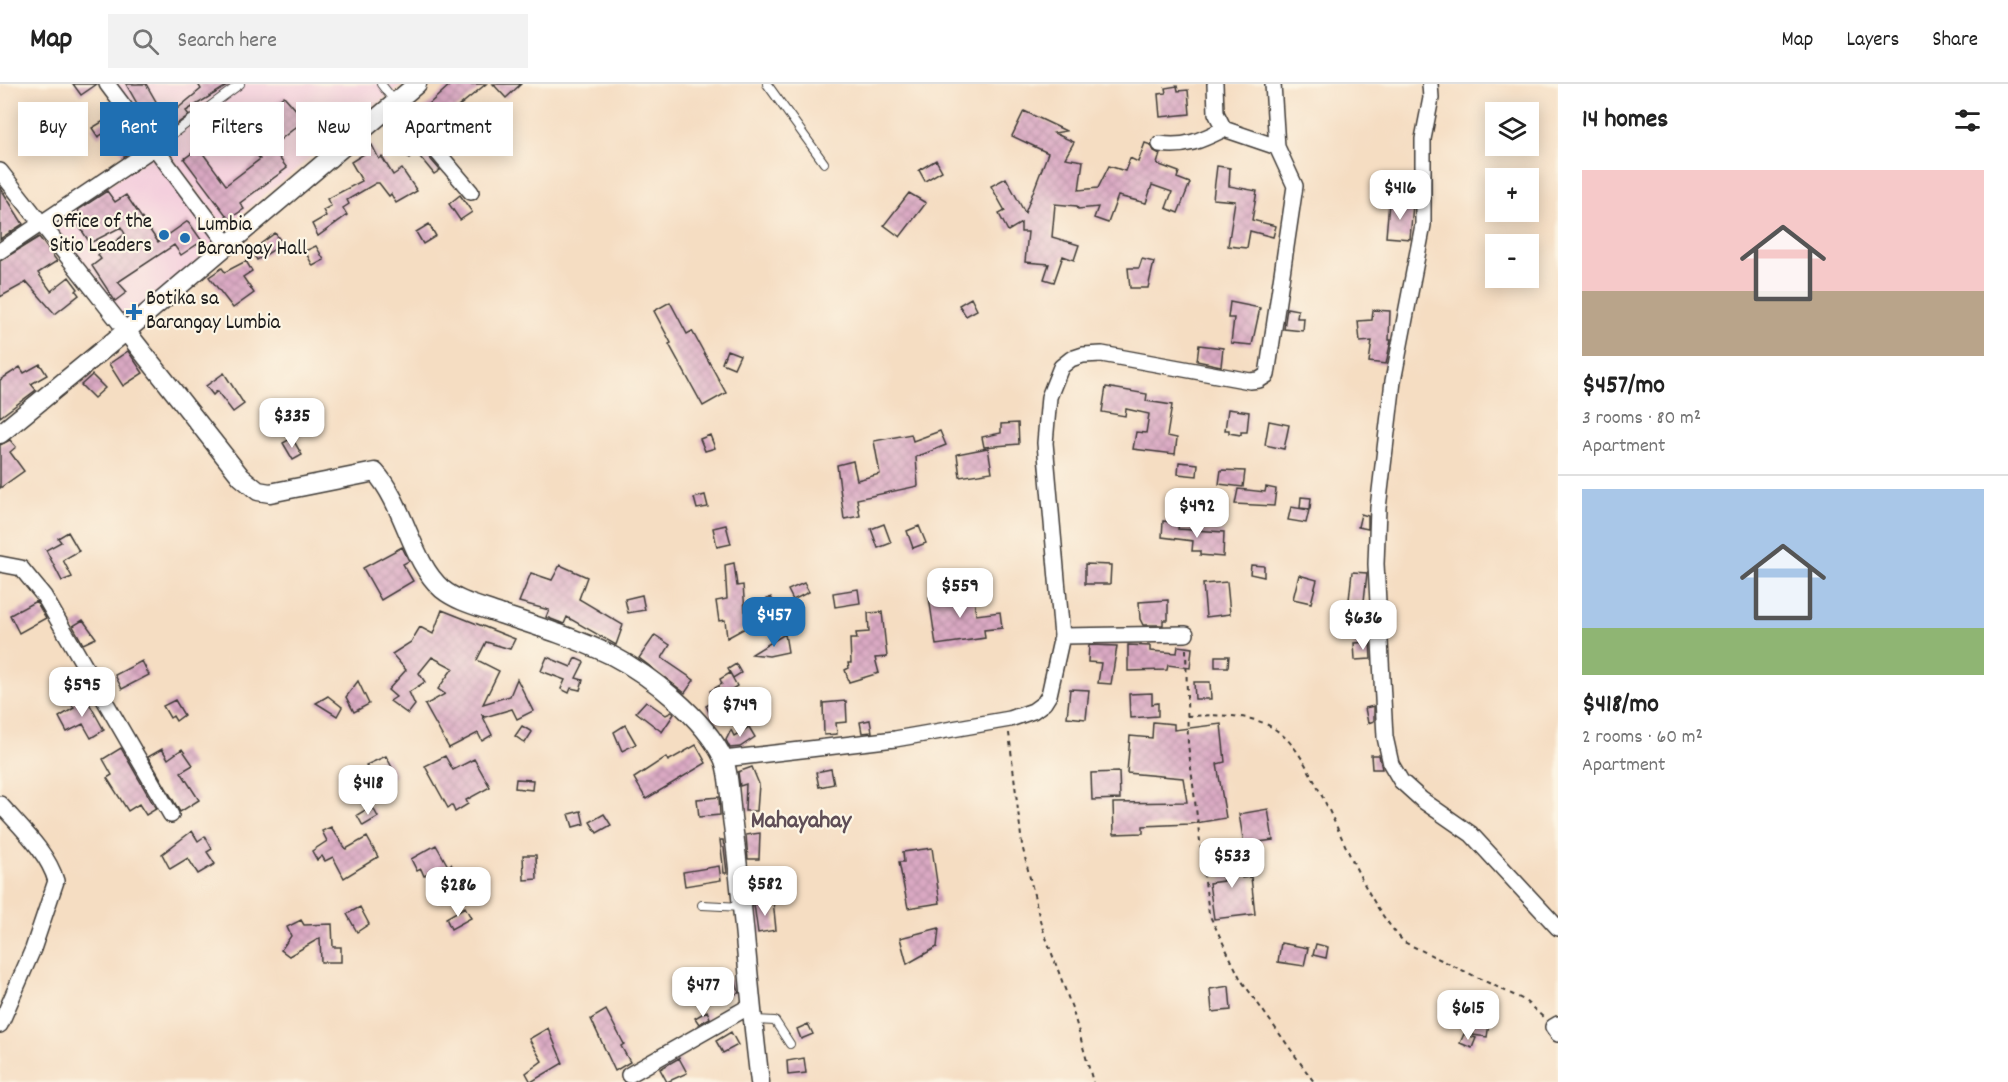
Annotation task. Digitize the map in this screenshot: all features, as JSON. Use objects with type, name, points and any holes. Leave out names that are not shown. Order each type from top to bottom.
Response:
[{"type":"street","points":[[107,84],[121,102]]},
{"type":"street","points":[[394,102],[417,84]]},
{"type":"street","points":[[1215,84],[1216,113],[1224,129]]},
{"type":"street","points":[[724,759],[895,739],[1010,719],[1033,711],[1044,703],[1049,695],[1062,636],[1045,443],[1049,397],[1055,380],[1061,367],[1071,359],[1102,354],[1250,381],[1259,381],[1268,375],[1295,186],[1277,147],[1273,84]]},
{"type":"street","points":[[1430,84],[1431,98],[1423,139],[1423,225],[1393,381],[1378,508],[1376,564],[1386,737],[1391,765],[1401,781],[1422,800],[1471,834],[1558,928]]},
{"type":"street","points":[[0,434],[126,331],[383,111]]},
{"type":"street","points":[[1160,144],[1178,147],[1196,142],[1224,129],[1277,147]]},
{"type":"street","points":[[0,251],[141,156]]},
{"type":"street","points":[[162,156],[227,244]]},
{"type":"street","points":[[440,156],[471,192]]},
{"type":"street","points":[[0,171],[241,477],[253,487],[270,493],[283,492],[375,472],[390,490],[428,570],[441,588],[464,601],[565,636],[612,656],[648,679],[700,724],[724,759],[744,907],[751,1013],[760,1082]]},
{"type":"street","points":[[0,564],[21,568],[44,596],[171,815]]},
{"type":"street","points":[[1062,636],[1186,634]]},
{"type":"street","points":[[0,804],[30,840],[53,872],[56,881],[33,949],[0,1025]]},
{"type":"street","points":[[629,1076],[751,1013]]},
{"type":"lane","points":[[178,130],[240,84]]},
{"type":"lane","points":[[381,84],[394,102]]},
{"type":"lane","points":[[767,84],[824,163]]},
{"type":"lane","points":[[702,905],[716,908],[744,907]]},
{"type":"lane","points":[[751,1013],[763,1019],[775,1021],[789,1044]]},
{"type":"path","points":[[1186,634],[1188,744],[1209,914],[1241,980],[1314,1082]]},
{"type":"path","points":[[1187,716],[1216,715],[1245,719],[1272,727],[1288,740],[1307,768],[1374,900],[1392,929],[1404,942],[1524,1000],[1556,1028]]},
{"type":"path","points":[[1010,719],[1008,728],[1022,845],[1041,924],[1072,1008],[1093,1082]]},
{"type":"shaded area","points":[[115,84],[402,84],[371,109],[371,102],[296,102],[296,156],[313,156],[225,227],[170,156],[178,156],[178,102],[129,102]]},
{"type":"shaded area","points":[[154,156],[219,243],[125,322],[51,224]]},
{"type":"building","points":[[73,84],[97,84],[81,95]]},
{"type":"building","points":[[126,84],[146,84],[156,102],[136,102]]},
{"type":"building","points":[[198,84],[230,84],[201,102],[190,102],[190,109],[186,111],[189,115],[178,123],[178,108],[201,89]]},
{"type":"building","points":[[451,84],[486,84],[464,102],[431,102]]},
{"type":"building","points":[[493,84],[521,84],[506,98]]},
{"type":"building","points":[[1177,86],[1178,91],[1188,90],[1190,114],[1160,117],[1158,94],[1166,93],[1165,88]]},
{"type":"building","points":[[284,96],[296,110],[296,127],[284,137],[284,102],[277,102]]},
{"type":"building","points":[[1024,111],[1066,131],[1054,133],[1074,142],[1065,158],[1083,161],[1079,190],[1098,188],[1109,166],[1125,171],[1130,158],[1138,162],[1145,143],[1151,145],[1154,151],[1160,154],[1157,164],[1179,172],[1177,178],[1190,183],[1178,213],[1166,208],[1172,192],[1152,185],[1146,203],[1118,196],[1108,223],[1094,218],[1098,207],[1078,209],[1077,206],[1055,204],[1052,237],[1079,245],[1074,260],[1063,256],[1054,282],[1044,279],[1049,264],[1025,262],[1028,232],[1021,232],[1021,223],[1008,231],[999,214],[1005,211],[991,186],[1006,178],[1025,213],[1048,153],[1012,136]]},
{"type":"building","points":[[100,123],[100,136],[98,137],[92,128]]},
{"type":"building","points":[[371,146],[379,159],[382,157],[393,175],[402,169],[417,191],[396,203],[391,194],[389,196],[379,183],[376,183],[347,200],[349,204],[343,208],[347,215],[318,236],[312,224],[326,216],[323,210],[331,206],[327,199],[362,181],[351,162],[361,156],[371,156]]},
{"type":"building","points":[[190,155],[205,156],[226,185],[260,159],[258,156],[278,156],[287,168],[240,203],[244,209],[229,219],[184,159]]},
{"type":"building","points":[[419,156],[428,156],[440,170],[434,174]]},
{"type":"building","points":[[936,160],[942,171],[925,181],[919,170]]},
{"type":"building","points":[[1217,166],[1230,168],[1229,186],[1257,191],[1252,220],[1276,226],[1273,237],[1250,231],[1247,248],[1228,246],[1235,201],[1213,199]]},
{"type":"building","points":[[0,187],[23,224],[0,239]]},
{"type":"building","points":[[107,191],[115,202],[126,195],[158,242],[188,221],[202,241],[181,255],[174,245],[118,282],[127,292],[115,301],[92,266],[101,259],[98,255],[125,234],[121,227],[90,243],[79,226],[86,222],[78,210]]},
{"type":"building","points":[[909,193],[926,203],[900,237],[884,225]]},
{"type":"building","points":[[460,195],[472,212],[460,220],[449,204]]},
{"type":"building","points":[[1389,202],[1413,204],[1410,239],[1386,237]]},
{"type":"building","points":[[429,224],[436,236],[423,244],[416,232]]},
{"type":"building","points":[[275,233],[283,244],[257,260],[251,251]]},
{"type":"building","points":[[39,237],[57,261],[38,273],[51,291],[69,277],[78,289],[76,291],[79,295],[55,314],[27,282],[0,297],[0,261]]},
{"type":"building","points":[[316,246],[324,260],[313,266],[305,251]]},
{"type":"building","points":[[1142,259],[1154,262],[1148,288],[1130,288],[1128,268],[1139,268]]},
{"type":"building","points":[[246,261],[252,271],[243,277],[254,293],[233,308],[209,277],[222,268],[225,272]]},
{"type":"building","points":[[971,298],[977,310],[966,316],[959,305]]},
{"type":"building","points":[[670,302],[687,334],[692,331],[726,393],[703,406],[654,311]]},
{"type":"building","points":[[1230,302],[1260,308],[1252,345],[1231,343],[1234,318],[1228,318]]},
{"type":"building","points":[[1287,308],[1298,310],[1297,318],[1304,318],[1303,331],[1284,329]]},
{"type":"building","points":[[1373,310],[1390,311],[1389,340],[1391,340],[1386,364],[1369,362],[1372,341],[1360,342],[1358,321],[1372,320]]},
{"type":"building","points":[[1199,345],[1223,348],[1221,366],[1197,361]]},
{"type":"building","points":[[727,350],[740,355],[734,368],[722,363]]},
{"type":"building","points":[[128,351],[143,373],[123,386],[109,364]]},
{"type":"building","points":[[40,364],[47,375],[31,384],[36,390],[0,417],[0,380],[20,367],[24,373]]},
{"type":"building","points":[[224,373],[244,404],[233,412],[217,391],[213,395],[206,386]]},
{"type":"building","points":[[92,375],[105,388],[94,398],[81,385]]},
{"type":"building","points":[[1106,387],[1147,394],[1146,401],[1172,405],[1167,436],[1177,438],[1175,454],[1133,449],[1136,432],[1146,433],[1149,414],[1126,409],[1125,416],[1102,412]]},
{"type":"building","points":[[1228,409],[1249,412],[1247,432],[1241,432],[1241,435],[1225,430]]},
{"type":"building","points":[[1269,421],[1289,425],[1284,449],[1265,445]]},
{"type":"building","points":[[1018,423],[1019,444],[984,447],[982,437],[1001,433],[1001,424]]},
{"type":"building","points":[[940,431],[946,445],[916,457],[918,486],[857,499],[860,516],[844,519],[837,465],[853,461],[857,480],[880,474],[874,441],[911,434],[913,441]]},
{"type":"building","points":[[710,435],[715,448],[705,451],[700,439]]},
{"type":"building","points":[[292,438],[302,455],[293,460],[283,443]]},
{"type":"building","points":[[10,440],[16,447],[10,452],[24,471],[0,488],[0,445]]},
{"type":"building","points":[[988,448],[992,472],[960,477],[957,454]]},
{"type":"building","points":[[1179,462],[1198,464],[1197,476],[1178,474]]},
{"type":"building","points":[[1221,470],[1245,471],[1243,487],[1219,484]]},
{"type":"building","points":[[1266,487],[1276,489],[1274,506],[1235,504],[1238,489],[1265,492]]},
{"type":"building","points":[[705,495],[708,507],[697,509],[694,498]]},
{"type":"building","points":[[1301,497],[1311,498],[1310,509],[1300,508]]},
{"type":"building","points":[[1291,507],[1309,510],[1306,523],[1288,520]]},
{"type":"building","points":[[1361,514],[1368,516],[1368,529],[1358,527]]},
{"type":"building","points":[[1163,521],[1179,523],[1178,529],[1224,532],[1223,557],[1200,555],[1200,551],[1192,551],[1193,541],[1162,537]]},
{"type":"building","points":[[884,524],[891,543],[878,548],[871,529]]},
{"type":"building","points":[[726,525],[731,544],[717,547],[713,528]]},
{"type":"building","points":[[919,526],[926,543],[913,548],[907,531]]},
{"type":"building","points":[[68,532],[79,551],[63,560],[72,577],[62,581],[46,550],[61,542],[58,538]]},
{"type":"building","points":[[402,547],[409,561],[403,564],[413,581],[381,600],[363,568]]},
{"type":"building","points":[[734,563],[737,586],[743,585],[745,611],[771,597],[778,610],[727,638],[725,620],[719,621],[716,601],[727,599],[725,565]]},
{"type":"building","points":[[1085,564],[1111,565],[1110,584],[1085,584]]},
{"type":"building","points":[[560,565],[587,577],[579,599],[623,625],[616,645],[567,617],[564,624],[546,617],[549,610],[519,602],[531,573],[552,580]]},
{"type":"building","points":[[1251,565],[1264,566],[1264,577],[1250,574]]},
{"type":"building","points":[[1352,572],[1367,573],[1364,601],[1349,600]]},
{"type":"building","points":[[1299,575],[1317,580],[1311,603],[1293,599]]},
{"type":"building","points":[[1227,582],[1230,614],[1206,617],[1203,584]]},
{"type":"building","points":[[804,583],[809,592],[793,600],[788,590]]},
{"type":"building","points":[[858,589],[860,603],[835,607],[833,593]]},
{"type":"building","points":[[973,591],[976,615],[1000,612],[1002,628],[984,630],[985,638],[936,645],[929,597]]},
{"type":"building","points":[[642,595],[645,610],[628,613],[625,599]]},
{"type":"building","points":[[1168,600],[1168,620],[1163,620],[1163,625],[1143,625],[1140,619],[1139,602]]},
{"type":"building","points":[[36,601],[46,618],[19,633],[10,615]]},
{"type":"building","points":[[442,610],[515,639],[510,649],[486,642],[477,660],[499,671],[483,704],[510,696],[517,679],[533,711],[517,719],[512,709],[485,717],[482,715],[492,735],[482,741],[478,733],[449,748],[425,705],[445,694],[438,689],[453,668],[432,657],[419,673],[425,682],[409,692],[415,705],[408,714],[390,701],[396,697],[388,690],[406,670],[392,654],[411,642],[420,627],[433,634]]},
{"type":"building","points":[[882,612],[887,657],[875,658],[879,673],[849,682],[845,670],[849,668],[848,663],[851,663],[850,639],[857,639],[856,633],[869,632],[868,613]]},
{"type":"building","points":[[83,620],[96,638],[83,644],[73,626]]},
{"type":"building","points":[[785,634],[788,652],[769,656],[752,654]]},
{"type":"building","points":[[655,635],[670,645],[662,658],[694,680],[685,693],[639,658]]},
{"type":"building","points":[[1370,642],[1371,659],[1355,660],[1354,643]]},
{"type":"building","points":[[1089,645],[1117,646],[1111,684],[1098,683],[1101,663],[1088,662]]},
{"type":"building","points":[[1128,645],[1150,646],[1150,651],[1177,653],[1178,646],[1192,648],[1190,668],[1168,665],[1167,670],[1128,671]]},
{"type":"building","points":[[1215,656],[1229,656],[1228,667],[1215,667]]},
{"type":"building","points":[[547,657],[571,667],[575,658],[584,662],[576,678],[583,680],[580,690],[571,688],[569,693],[561,689],[565,680],[541,671]]},
{"type":"building","points":[[142,661],[149,675],[122,689],[115,675]]},
{"type":"building","points":[[736,664],[741,673],[733,678],[728,669]]},
{"type":"building","points":[[730,673],[737,686],[715,700],[710,691],[722,684],[720,679]]},
{"type":"building","points":[[358,681],[369,704],[354,712],[346,697]]},
{"type":"building","points":[[1194,682],[1210,682],[1211,699],[1195,699]]},
{"type":"building","points":[[1070,689],[1089,690],[1086,719],[1067,717]]},
{"type":"building","points":[[1152,693],[1152,704],[1158,703],[1158,716],[1130,718],[1129,694]]},
{"type":"building","points":[[85,696],[104,730],[91,738],[83,724],[67,732],[59,717],[74,708],[71,704]]},
{"type":"building","points":[[328,696],[342,707],[337,716],[316,703]]},
{"type":"building","points":[[722,697],[732,715],[719,722],[712,717],[706,706]]},
{"type":"building","points":[[175,700],[184,715],[176,721],[173,716],[170,718],[163,706]]},
{"type":"building","points":[[646,701],[666,715],[672,712],[674,714],[662,732],[636,712]]},
{"type":"building","points":[[846,701],[847,722],[836,723],[837,734],[824,735],[823,703]]},
{"type":"building","points":[[1374,706],[1374,721],[1368,723],[1365,708]]},
{"type":"building","points":[[870,720],[872,732],[862,733],[860,722]]},
{"type":"building","points":[[1153,722],[1174,724],[1174,730],[1221,724],[1225,762],[1217,764],[1226,818],[1190,824],[1143,826],[1143,833],[1114,834],[1113,803],[1187,802],[1183,778],[1127,773],[1130,736],[1152,738]]},
{"type":"building","points":[[625,725],[636,744],[622,751],[614,732]]},
{"type":"building","points":[[522,726],[532,732],[525,743],[515,736]]},
{"type":"building","points":[[749,727],[755,737],[740,747],[730,748],[726,740],[731,730],[734,736]]},
{"type":"building","points":[[696,745],[706,763],[646,799],[634,778],[666,757],[668,761]]},
{"type":"building","points":[[121,748],[156,809],[146,815],[139,804],[128,811],[107,778],[112,775],[103,759]]},
{"type":"building","points":[[162,749],[168,759],[182,749],[193,765],[181,772],[199,800],[180,812],[148,757]]},
{"type":"building","points":[[1371,755],[1379,755],[1382,769],[1372,769]]},
{"type":"building","points":[[386,756],[396,775],[377,786],[366,765]]},
{"type":"building","points":[[445,756],[453,770],[474,759],[490,787],[466,800],[468,804],[455,812],[452,805],[448,808],[425,766]]},
{"type":"building","points":[[752,767],[759,784],[757,811],[745,811],[746,784],[740,786],[738,772]]},
{"type":"building","points":[[831,769],[834,784],[819,787],[816,772]]},
{"type":"building","points":[[1119,772],[1120,799],[1092,800],[1091,773]]},
{"type":"building","points":[[516,779],[533,780],[532,790],[515,788]]},
{"type":"building","points":[[719,797],[720,815],[699,817],[697,799]]},
{"type":"building","points":[[372,806],[378,817],[363,826],[357,815]]},
{"type":"building","points":[[1268,809],[1273,840],[1244,844],[1239,814]]},
{"type":"building","points":[[581,811],[584,824],[573,827],[569,814]]},
{"type":"building","points":[[604,814],[611,825],[597,833],[590,822]]},
{"type":"building","points":[[331,827],[346,849],[367,837],[378,857],[344,878],[333,857],[325,861],[322,856],[317,860],[312,851],[327,841],[322,831]]},
{"type":"building","points":[[192,831],[198,841],[205,836],[212,849],[207,852],[215,864],[198,874],[188,858],[170,869],[162,854]]},
{"type":"building","points":[[760,833],[759,859],[748,859],[746,835]]},
{"type":"building","points":[[720,840],[723,840],[727,873],[724,873]]},
{"type":"building","points":[[436,845],[448,866],[451,864],[457,874],[443,882],[435,870],[424,876],[421,869],[417,871],[411,859]]},
{"type":"building","points":[[932,848],[940,903],[908,908],[899,862],[904,862],[903,852]]},
{"type":"building","points":[[1238,848],[1242,878],[1251,877],[1255,914],[1214,919],[1209,883],[1223,881],[1219,850]]},
{"type":"building","points":[[523,855],[536,855],[537,879],[524,880]]},
{"type":"building","points":[[719,866],[721,880],[685,886],[683,872]]},
{"type":"building","points":[[773,900],[776,930],[758,933],[754,904]]},
{"type":"building","points":[[360,907],[369,924],[357,932],[347,914]]},
{"type":"building","points":[[465,907],[471,918],[451,929],[446,918]]},
{"type":"building","points":[[301,920],[304,925],[332,924],[333,947],[341,947],[341,962],[321,962],[320,938],[289,956],[281,950],[291,936],[287,927]]},
{"type":"building","points":[[939,928],[937,947],[907,964],[900,938]]},
{"type":"building","points":[[1281,943],[1308,948],[1304,966],[1278,962]]},
{"type":"building","points":[[1316,944],[1328,947],[1326,958],[1313,955]]},
{"type":"building","points":[[735,979],[739,993],[726,996],[723,982]]},
{"type":"building","points":[[1229,986],[1231,1010],[1212,1012],[1210,989]]},
{"type":"building","points":[[606,1010],[624,1044],[621,1046],[630,1062],[615,1071],[591,1019]]},
{"type":"building","points":[[707,1011],[710,1018],[699,1024],[695,1018]]},
{"type":"building","points":[[1475,1022],[1489,1024],[1487,1037],[1473,1035]]},
{"type":"building","points":[[808,1024],[813,1034],[801,1039],[797,1029]]},
{"type":"building","points":[[548,1028],[563,1063],[531,1082],[526,1073],[542,1061],[529,1039]]},
{"type":"building","points":[[731,1032],[738,1045],[723,1053],[716,1041]]},
{"type":"building","points":[[1464,1034],[1476,1038],[1472,1048],[1460,1043]]},
{"type":"building","points":[[679,1058],[687,1073],[667,1082],[660,1069]]},
{"type":"building","points":[[804,1058],[806,1073],[788,1075],[787,1061]]},
{"type":"place","name":"Office of the Sitio Leaders","points":[[164,235]]},
{"type":"place","name":"Lumbia Barangay Hall","points":[[185,238]]},
{"type":"place","name":"Botika sa Barangay Lumbia","points":[[134,312]]},
{"type":"district","name":"Mahayahay","points":[[801,822]]}]
